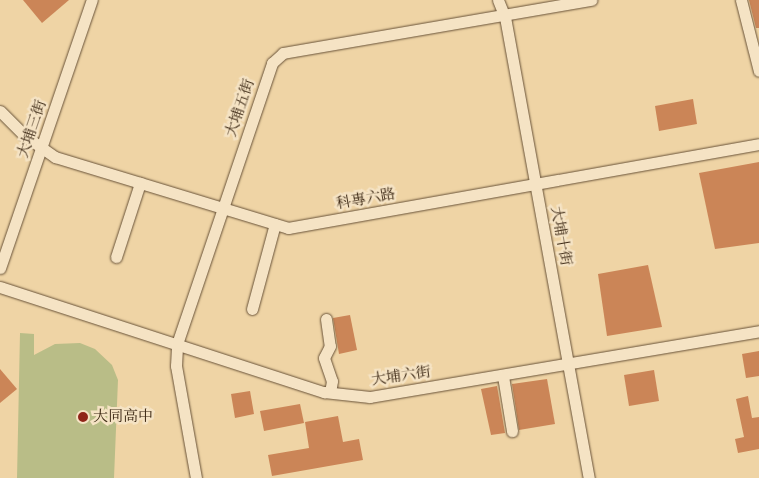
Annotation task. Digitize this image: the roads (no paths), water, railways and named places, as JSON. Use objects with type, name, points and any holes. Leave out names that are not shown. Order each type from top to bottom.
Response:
[{"type":"street","name":"大埔三街","points":[[0,268],[43,148],[92,0]]},
{"type":"street","name":"大埔十街","points":[[498,0],[505,17],[588,478]]},
{"type":"street","name":"大埔五街","points":[[196,478],[176,366],[177,344],[221,208],[272,62],[283,53],[505,17],[591,0]]},
{"type":"street","points":[[741,0],[759,72]]},
{"type":"street","name":"科專六路","points":[[0,111],[55,157],[288,228],[536,182],[759,144]]},
{"type":"street","points":[[116,257],[140,183]]},
{"type":"street","points":[[252,309],[275,224]]},
{"type":"street","name":"大埔六街","points":[[0,287],[330,392],[370,396],[503,376],[759,332]]},
{"type":"street","points":[[326,318],[330,346],[324,358],[332,381],[330,392]]},
{"type":"street","points":[[503,376],[512,430]]},
{"type":"place","name":"大同高中","points":[[83,417]]}]
